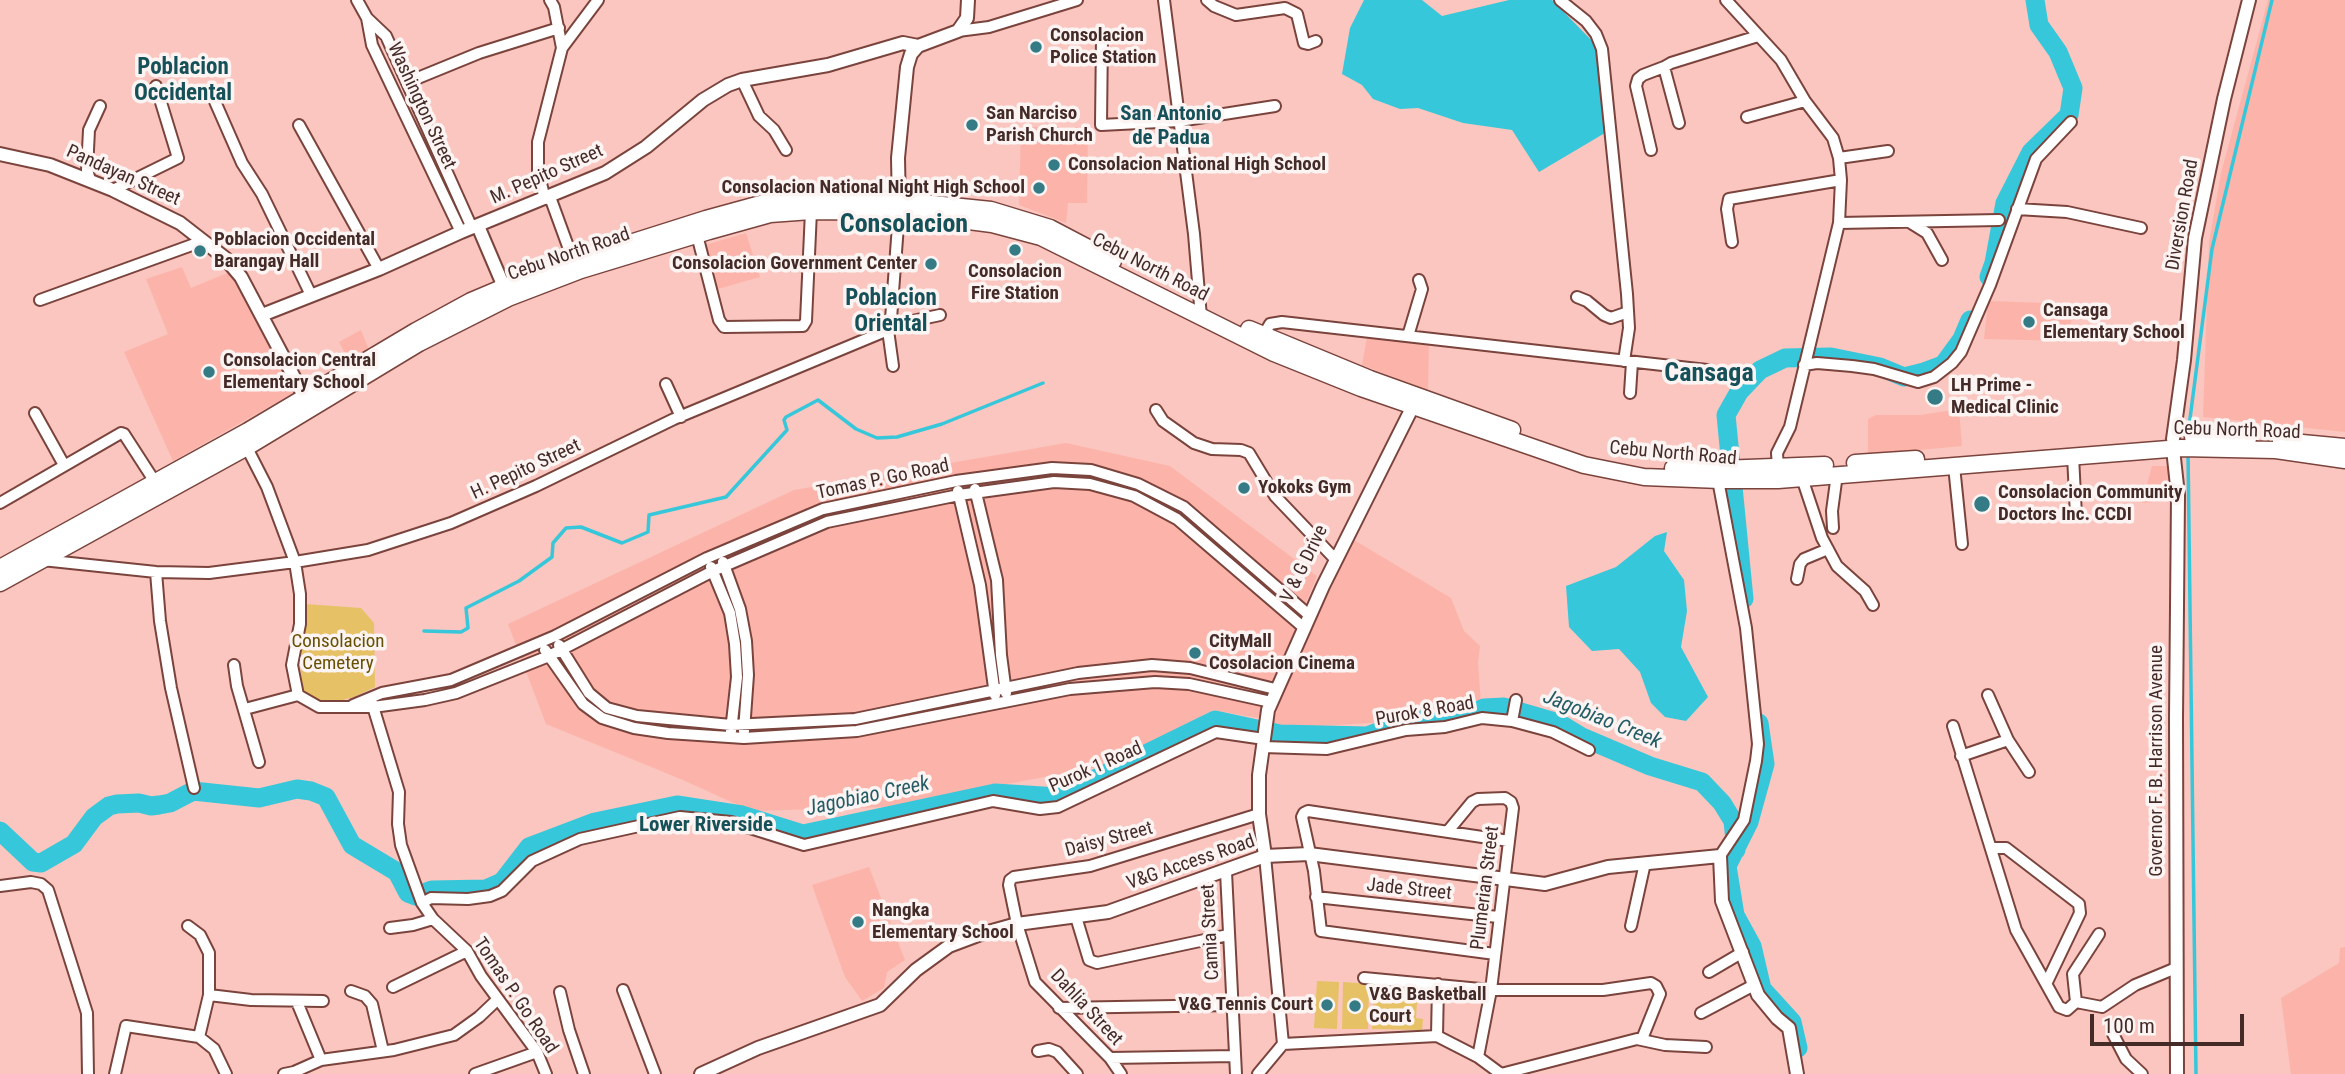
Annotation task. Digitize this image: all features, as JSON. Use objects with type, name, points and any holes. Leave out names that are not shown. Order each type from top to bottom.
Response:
[{"type":"main road","name":"Cebu North Road","points":[[0,583],[506,292],[581,270],[704,228],[768,202],[806,198],[899,206],[992,224],[1041,237],[1201,311],[1412,401]]},
{"type":"main road","name":"Cebu North Road","points":[[0,568],[155,482],[243,441],[305,398],[425,326],[573,260],[770,214],[899,206]]},
{"type":"main road","name":"Cebu North Road","points":[[1201,311],[1274,353],[1412,401],[1584,466],[1644,477],[1720,477],[1778,468],[2201,442],[2345,447]]},
{"type":"main road","name":"Cebu North Road","points":[[2201,442],[2345,460]]},
{"type":"main road","name":"Cebu North Road","points":[[1742,475],[1802,478],[2073,456],[2177,444]]},
{"type":"street","points":[[357,0],[367,18]]},
{"type":"street","points":[[550,0],[562,48]]},
{"type":"street","points":[[958,30],[967,18],[968,0]]},
{"type":"street","name":"M. Pepito Street","points":[[262,314],[379,270],[605,173],[646,147],[703,100],[728,85],[742,80],[828,65],[902,43],[918,46],[958,30],[989,27],[1077,0]]},
{"type":"street","points":[[1178,0],[1165,3],[1201,311]]},
{"type":"street","points":[[1207,0],[1214,6],[1236,15],[1285,8],[1297,15],[1304,43],[1316,41]]},
{"type":"street","points":[[1560,0],[1573,4],[1602,49],[1628,312],[1630,393]]},
{"type":"street","name":"Diversion Road","points":[[2177,444],[2195,238],[2224,99],[2249,0]]},
{"type":"street","points":[[573,260],[538,172],[538,142],[562,48],[595,1]]},
{"type":"street","points":[[1729,1],[1781,60],[1805,101],[1833,138],[1839,158],[1839,223],[1790,427],[1777,453],[1778,468]]},
{"type":"street","name":"Washington Street","points":[[367,18],[386,36],[471,229]]},
{"type":"street","name":"Washington Street","points":[[367,18],[376,53],[471,229]]},
{"type":"street","points":[[408,82],[479,53],[559,28]]},
{"type":"street","points":[[1102,36],[1101,125],[1179,121],[1275,106]]},
{"type":"street","points":[[1651,150],[1636,86],[1638,79],[1671,63],[1758,36]]},
{"type":"street","points":[[893,366],[888,328],[899,206],[898,158],[907,67],[911,54],[918,46]]},
{"type":"street","points":[[376,53],[391,47]]},
{"type":"street","points":[[1664,67],[1679,123]]},
{"type":"street","points":[[742,80],[759,116],[774,130],[786,150]]},
{"type":"street","points":[[113,190],[178,158],[156,86]]},
{"type":"street","points":[[213,97],[242,163],[262,194],[311,295]]},
{"type":"street","points":[[1747,117],[1805,101]]},
{"type":"street","points":[[90,180],[87,170],[89,130],[100,106]]},
{"type":"street","points":[[1806,359],[1817,363],[1874,369],[1918,382],[1934,377],[1952,363],[1961,352],[1990,285],[2036,159],[2071,122]]},
{"type":"street","points":[[299,125],[379,270]]},
{"type":"street","points":[[1839,158],[1888,151]]},
{"type":"street","name":"Pandayan Street","points":[[0,154],[50,165],[113,190],[180,223],[225,258],[241,277],[305,398]]},
{"type":"street","points":[[1732,242],[1727,209],[1729,199],[1841,180]]},
{"type":"street","points":[[2017,209],[2067,212],[2141,228]]},
{"type":"street","points":[[704,228],[719,320],[724,327],[803,326],[806,321],[811,211]]},
{"type":"street","points":[[1839,223],[2000,220]]},
{"type":"street","points":[[1911,223],[1927,233],[1942,260]]},
{"type":"street","points":[[471,229],[506,292]]},
{"type":"street","points":[[40,300],[203,241]]},
{"type":"street","points":[[1408,336],[1422,289],[1419,280]]},
{"type":"street","points":[[1577,297],[1611,318],[1628,312]]},
{"type":"street","name":"H. Pepito Street","points":[[41,560],[156,572],[209,573],[368,550],[451,523],[681,417],[888,328],[940,315]]},
{"type":"street","points":[[1263,336],[1270,324],[1282,322],[1707,370]]},
{"type":"street","points":[[666,384],[681,417]]},
{"type":"street","name":"V & G Drive","points":[[1265,856],[1259,814],[1259,775],[1269,695],[1303,619],[1412,401]]},
{"type":"street","points":[[1156,410],[1163,421],[1194,443],[1212,449],[1241,450],[1249,453],[1275,496],[1333,558]]},
{"type":"street","points":[[35,413],[64,465]]},
{"type":"street","points":[[0,503],[121,433],[155,482]]},
{"type":"street","points":[[243,441],[267,487],[295,562],[300,594],[300,624],[292,665],[298,695],[245,709]]},
{"type":"street","name":"Governor F. B. Harrison Avenue","points":[[2177,444],[2177,1074]]},
{"type":"street","points":[[2073,456],[2076,514]]},
{"type":"street","points":[[1954,466],[1962,544]]},
{"type":"street","name":"Tomas P. Go Road","points":[[298,695],[318,707],[347,708],[451,680],[555,636],[713,555],[823,509],[956,481],[1052,468],[1091,470],[1138,484],[1184,507],[1303,619]]},
{"type":"street","points":[[1833,528],[1832,511],[1837,474]]},
{"type":"street","points":[[1720,477],[1746,628],[1758,744],[1744,820],[1724,851],[1722,901],[1758,995],[1789,1028],[1797,1074]]},
{"type":"street","points":[[1802,478],[1837,566],[1865,592],[1872,605]]},
{"type":"street","points":[[973,479],[996,580],[1001,695]]},
{"type":"street","points":[[956,481],[1001,695]]},
{"type":"street","name":"Tomas P. Go Road","points":[[372,702],[425,700],[456,693],[549,656],[713,570],[827,522],[959,495],[1054,482],[1090,484],[1134,496],[1177,519],[1303,619]]},
{"type":"street","points":[[1797,579],[1800,564],[1804,559],[1828,549]]},
{"type":"street","points":[[713,555],[724,566],[740,609],[746,640],[748,675],[744,738]]},
{"type":"street","points":[[713,555],[713,570],[730,613],[735,644],[737,677],[731,731]]},
{"type":"street","points":[[156,572],[159,621],[194,788]]},
{"type":"street","points":[[555,636],[589,693],[607,708],[637,716],[731,731],[744,738],[857,731],[1078,673],[1152,664],[1190,668],[1269,695]]},
{"type":"street","points":[[540,642],[583,704],[602,718],[656,732],[731,731],[744,725],[855,719],[1001,695],[1154,682],[1269,695]]},
{"type":"street","points":[[234,665],[237,686],[259,762]]},
{"type":"street","points":[[1988,695],[2008,740],[2029,772]]},
{"type":"street","name":"Tomas P. Go Road","points":[[372,702],[399,792],[398,824],[401,845],[422,902],[433,919],[467,951],[481,976],[537,1052],[546,1074]]},
{"type":"street","name":"Purok 8 Road","points":[[1264,732],[1327,749],[1406,730],[1445,727],[1514,710],[1590,750]]},
{"type":"street","points":[[1953,726],[2016,930],[2063,1010],[2076,1002]]},
{"type":"street","name":"Purok 1 Road","points":[[422,902],[432,898],[468,899],[490,896],[502,891],[532,861],[580,839],[680,817],[731,822],[804,845],[993,801],[1040,809],[1058,807],[1216,732],[1264,732]]},
{"type":"street","points":[[1961,756],[2008,740]]},
{"type":"street","name":"Plumerian Street","points":[[1448,831],[1472,802],[1478,799],[1505,799],[1511,802],[1513,808],[1491,990],[1478,1057]]},
{"type":"street","points":[[1495,954],[1321,931],[1314,870],[1302,817],[1308,811],[1509,841]]},
{"type":"street","name":"Daisy Street","points":[[1017,925],[1009,885],[1014,877],[1090,866],[1259,814]]},
{"type":"street","points":[[1991,848],[2006,848],[2080,904],[2080,913],[2047,982]]},
{"type":"street","name":"V&G Access Road","points":[[701,1074],[758,1048],[880,1006],[916,970],[949,946],[1017,925],[1108,912],[1265,856],[1309,854],[1428,867],[1545,884],[1608,867],[1724,851]]},
{"type":"street","points":[[1258,1074],[1283,1044],[1265,856]]},
{"type":"street","points":[[1631,926],[1645,863]]},
{"type":"street","name":"Camia Street","points":[[1226,872],[1236,1074]]},
{"type":"street","points":[[1,884],[31,882],[41,884],[48,890],[88,1013],[88,1074]]},
{"type":"street","name":"Jade Street","points":[[1317,897],[1499,917]]},
{"type":"street","points":[[1076,917],[1088,960],[1097,963],[1228,935]]},
{"type":"street","points":[[390,928],[433,919]]},
{"type":"street","name":"Dahlia Street","points":[[1017,925],[1035,982],[1110,1058],[1121,1074]]},
{"type":"street","points":[[188,926],[200,935],[209,953],[209,995],[199,1037]]},
{"type":"street","points":[[2076,1002],[2073,974],[2099,934]]},
{"type":"street","points":[[393,987],[467,951]]},
{"type":"street","points":[[1709,972],[1743,952]]},
{"type":"street","points":[[2076,1002],[2102,1007],[2135,985],[2176,968]]},
{"type":"street","points":[[1364,978],[1491,990],[1602,990],[1651,983],[1660,994],[1642,1039]]},
{"type":"street","points":[[1437,1037],[1438,984]]},
{"type":"street","points":[[1701,1013],[1754,985]]},
{"type":"street","points":[[623,990],[656,1074]]},
{"type":"street","points":[[351,991],[369,999],[372,1004],[383,1051]]},
{"type":"street","points":[[561,992],[569,1030],[584,1074]]},
{"type":"street","points":[[209,995],[297,1002],[323,1001]]},
{"type":"street","points":[[284,1074],[321,1060],[383,1051],[454,1035],[498,999]]},
{"type":"street","points":[[297,1002],[321,1060]]},
{"type":"street","points":[[1059,1008],[1233,1005]]},
{"type":"street","points":[[115,1074],[126,1026],[199,1037],[214,1049],[226,1074]]},
{"type":"street","points":[[2113,1034],[2126,1059],[2139,1074]]},
{"type":"street","points":[[1283,1044],[1437,1037],[1478,1057],[1501,1074],[1642,1039],[1665,1045],[1706,1047]]},
{"type":"street","points":[[1038,1051],[1049,1049],[1057,1052],[1077,1074]]},
{"type":"street","points":[[475,1074],[537,1052]]},
{"type":"street","points":[[1110,1058],[1235,1056]]},
{"type":"shaded area","points":[[2268,0],[2345,0],[2345,432],[2203,417],[2209,242],[2221,173]]},
{"type":"shaded area","name":"Consolacion National High School","points":[[1021,127],[1088,127],[1087,203],[1068,203],[1066,223],[1019,205]]},
{"type":"shaded area","points":[[746,233],[760,277],[718,289],[705,245]]},
{"type":"shaded area","name":"Consolacion Central Elementary School","points":[[182,267],[191,288],[230,272],[237,278],[295,392],[173,461],[124,352],[168,334],[146,279]]},
{"type":"shaded area","name":"Cansaga Elementary School","points":[[1988,301],[2074,304],[2068,341],[1984,339]]},
{"type":"shaded area","points":[[361,330],[369,350],[350,363],[339,342]]},
{"type":"shaded area","points":[[1368,332],[1429,341],[1428,390],[1362,365]]},
{"type":"shaded area","points":[[1959,409],[1962,446],[1868,455],[1868,419],[1876,415],[1920,415]]},
{"type":"shaded area","points":[[1066,443],[1170,466],[1317,576],[1258,718],[1213,710],[1108,765],[885,807],[751,811],[546,724],[508,624],[794,490]]},
{"type":"shaded area","points":[[2152,466],[2169,466],[2171,501],[2142,503]]},
{"type":"shaded area","points":[[1354,540],[1451,598],[1464,631],[1480,646],[1478,663],[1481,704],[1435,719],[1271,729],[1288,678]]},
{"type":"shaded area","name":"Nangka Elementary School","points":[[869,867],[905,960],[887,972],[884,988],[862,1001],[845,977],[812,885]]},
{"type":"shaded area","points":[[2345,947],[2345,1074],[2291,1074],[2281,998],[2339,963],[2340,948]]},
{"type":"green space","name":"Consolacion Cemetery","points":[[305,604],[361,608],[374,623],[375,687],[354,697],[331,703],[316,701],[302,694],[300,682]]},
{"type":"green space","name":"V&G Tennis Court","points":[[1317,981],[1339,982],[1337,1029],[1314,1028]]},
{"type":"green space","name":"V&G Basketball Court","points":[[1343,982],[1369,984],[1368,1029],[1342,1029]]},
{"type":"green space","points":[[1374,986],[1424,990],[1423,1002],[1417,1002],[1416,1018],[1423,1019],[1422,1030],[1372,1029]]},
{"type":"water","points":[[1364,0],[1422,0],[1442,16],[1509,0],[1552,0],[1601,50],[1610,130],[1539,172],[1512,130],[1463,123],[1418,108],[1400,109],[1373,99],[1362,85],[1342,74],[1350,28]]},
{"type":"water","points":[[1667,532],[1664,551],[1684,580],[1687,611],[1681,647],[1708,697],[1686,721],[1665,717],[1651,703],[1640,672],[1619,649],[1592,651],[1569,627],[1566,586],[1616,567],[1655,536]]},
{"type":"waterway","points":[[1989,277],[2005,203],[2031,152],[2069,115],[2073,88],[2058,52],[2039,25],[2035,0]]},
{"type":"waterway","points":[[2188,434],[2212,249],[2272,0]]},
{"type":"waterway","points":[[1744,599],[1726,415],[1739,392],[1760,370],[1785,358],[1831,357],[1880,367],[1904,377],[1924,372],[1943,365],[1962,339],[1970,320]]},
{"type":"waterway","points":[[424,631],[461,632],[468,628],[466,608],[519,581],[552,557],[553,543],[566,528],[581,527],[622,543],[648,532],[649,515],[726,497],[787,430],[784,420],[786,417],[818,400],[856,429],[877,438],[897,437],[942,424],[1043,383]]},
{"type":"waterway","points":[[2188,452],[2196,1074]]},
{"type":"waterway","name":"Jagobiao Creek","points":[[0,831],[33,862],[41,863],[74,844],[94,817],[109,806],[139,803],[159,805],[170,803],[193,791],[259,798],[297,789],[311,791],[326,797],[352,845],[397,872],[408,893],[416,896],[432,890],[486,889],[502,882],[529,847],[595,822],[677,805],[742,815],[803,834],[995,793],[1058,797],[1215,720],[1280,734],[1367,736],[1411,719],[1449,723],[1484,708],[1504,707],[1559,723],[1582,737],[1650,766],[1702,782],[1722,803],[1733,821],[1736,850]]},
{"type":"waterway","points":[[1759,723],[1765,764],[1749,822],[1727,866],[1735,915],[1752,946],[1762,989],[1792,1022],[1798,1048]]},
{"type":"place","name":"Consolacion Police Station","points":[[1036,47]]},
{"type":"place","name":"San Narciso Parish Church","points":[[972,125]]},
{"type":"place","name":"Consolacion National High School","points":[[1054,165]]},
{"type":"place","name":"Consolacion National Night High School","points":[[1039,188]]},
{"type":"place","name":"Consolacion Fire Station","points":[[1015,250]]},
{"type":"place","name":"Poblacion Occidental Barangay Hall","points":[[200,251]]},
{"type":"place","name":"Consolacion Government Center","points":[[931,264]]},
{"type":"place","name":"Cansaga Elementary School","points":[[2029,322]]},
{"type":"place","name":"Consolacion Central Elementary School","points":[[209,372]]},
{"type":"place","name":"LH Prime - Medical Clinic","points":[[1935,397]]},
{"type":"place","name":"Yokoks Gym","points":[[1244,488]]},
{"type":"place","name":"Consolacion Community Doctors Inc. CCDI","points":[[1982,504]]},
{"type":"place","name":"CityMall Cosolacion Cinema","points":[[1195,653]]},
{"type":"place","name":"Nangka Elementary School","points":[[858,922]]},
{"type":"place","name":"V&G Tennis Court","points":[[1327,1005]]},
{"type":"place","name":"V&G Basketball Court","points":[[1355,1006]]},
{"type":"district","name":"Poblacion Occidental","points":[[183,81]]},
{"type":"district","name":"San Antonio de Padua","points":[[1171,127]]},
{"type":"district","name":"Consolacion","points":[[904,225]]},
{"type":"district","name":"Poblacion Oriental","points":[[891,312]]},
{"type":"district","name":"Cansaga","points":[[1709,374]]},
{"type":"district","name":"Lower Riverside","points":[[706,826]]}]
